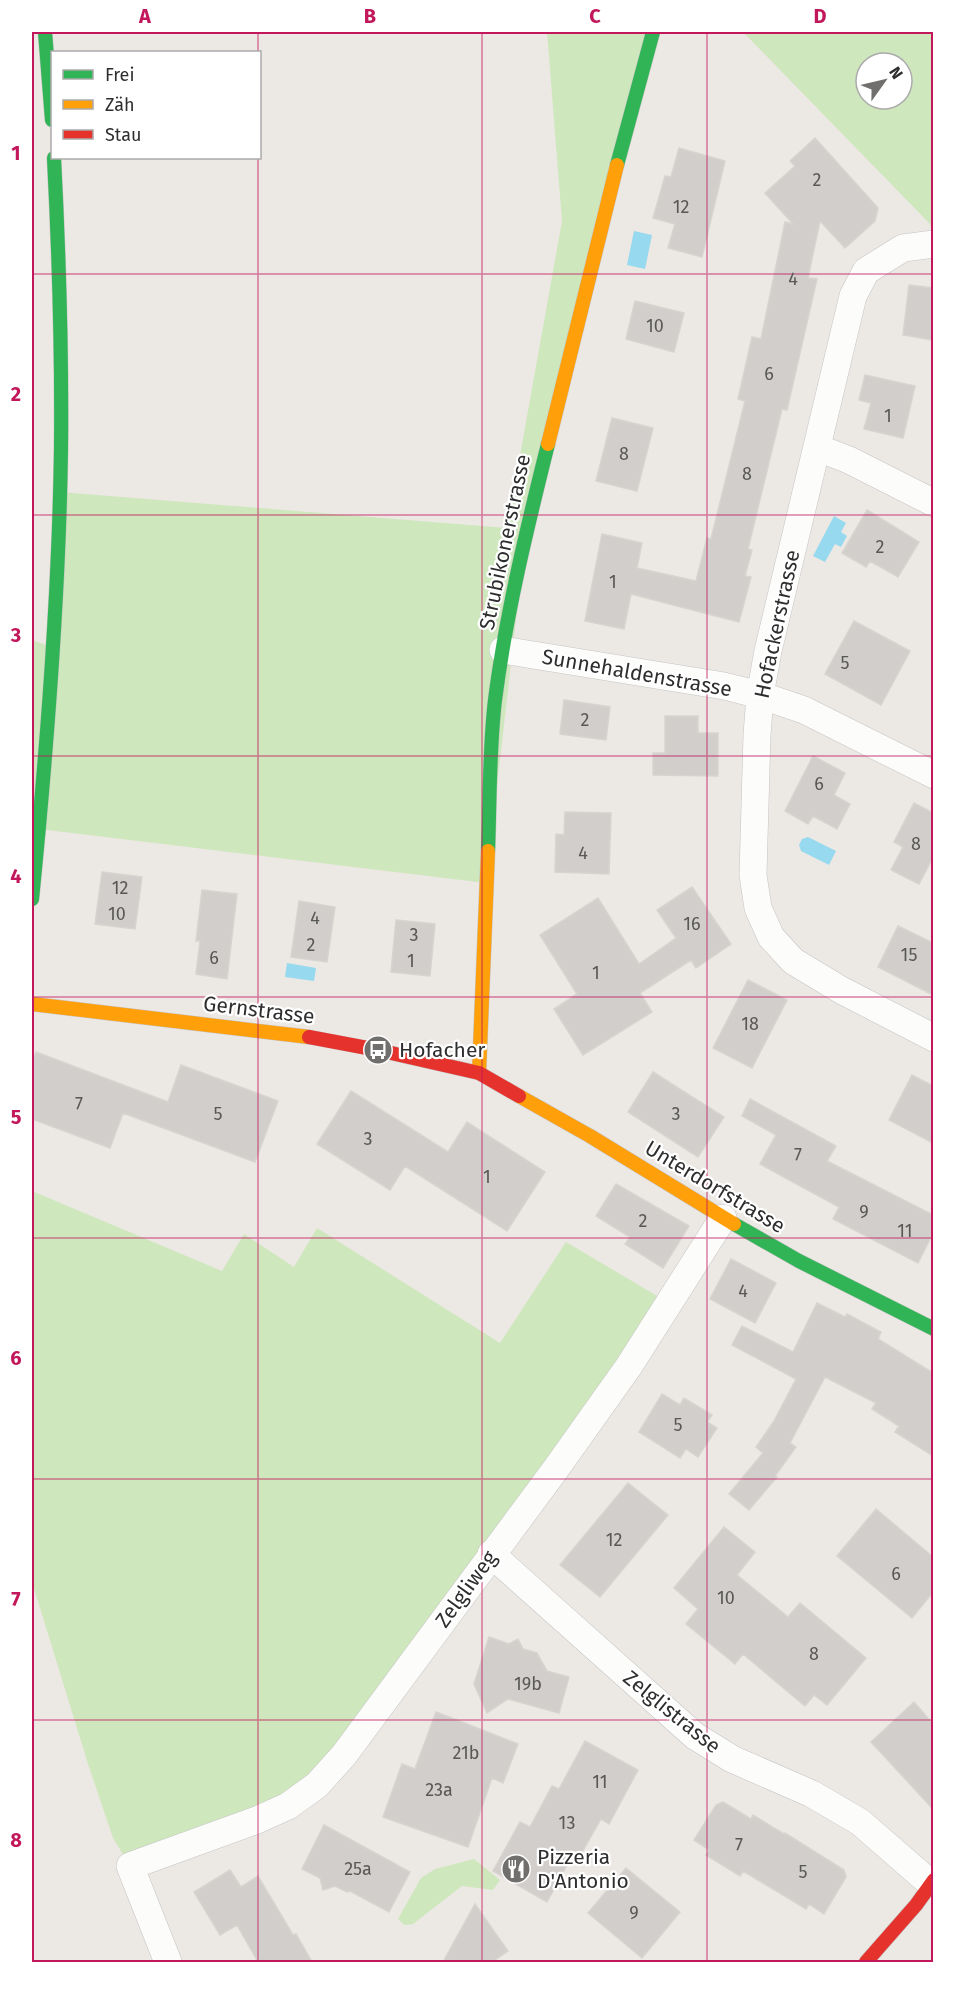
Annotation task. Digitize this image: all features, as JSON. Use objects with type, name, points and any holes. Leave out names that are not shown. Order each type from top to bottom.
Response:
[{"type":"street","points":[[45,32],[51,107]]},
{"type":"street","name":"Strubikonerstrasse","points":[[479,1073],[495,702],[503,650],[528,521],[628,119],[653,32]]},
{"type":"street","points":[[32,899],[53,647],[59,539],[61,317],[54,159]]},
{"type":"street","name":"Hofackerstrasse","points":[[933,244],[903,248],[866,271],[853,296],[768,651],[760,695],[753,875],[758,908],[771,937],[793,960],[816,977],[933,1038]]},
{"type":"street","points":[[818,448],[849,460],[933,503]]},
{"type":"street","name":"Sunnehaldenstrasse","points":[[503,650],[724,686],[760,695],[804,710],[933,775]]},
{"type":"street","name":"Gernstrasse","points":[[32,1004],[309,1037],[479,1073]]},
{"type":"street","name":"Unterdorfstrasse","points":[[479,1073],[590,1136],[723,1218],[799,1261],[933,1329]]},
{"type":"street","name":"Zelgliweg","points":[[168,1962],[130,1866],[257,1820],[288,1806],[317,1785],[344,1755],[555,1470],[629,1366],[723,1218]]},
{"type":"street","name":"Zelglistrasse","points":[[491,1554],[696,1736],[732,1760],[812,1794],[860,1822],[932,1882]]},
{"type":"street","points":[[866,1962],[916,1905],[932,1882]]},
{"type":"green space","points":[[547,32],[653,32],[526,532],[486,883],[39,829],[32,899],[32,640],[52,647],[60,492],[507,528],[562,221]]},
{"type":"green space","points":[[743,32],[933,32],[933,235],[930,224]]},
{"type":"green space","points":[[32,1191],[222,1271],[244,1234],[294,1267],[317,1228],[500,1343],[566,1242],[669,1303],[317,1785],[130,1866],[113,1838],[32,1582]]},
{"type":"green space","points":[[474,1859],[500,1880],[493,1890],[462,1886],[413,1924],[404,1925],[398,1919],[421,1878],[435,1869]]},
{"type":"water","points":[[634,231],[652,235],[645,269],[627,265]]},
{"type":"water","points":[[834,516],[846,523],[841,532],[847,536],[841,547],[835,544],[825,562],[813,556]]},
{"type":"water","points":[[808,837],[836,851],[829,865],[801,851],[799,845],[802,839]]},
{"type":"water","points":[[287,963],[316,968],[314,981],[285,977]]},
{"type":"building","points":[[815,138],[878,208],[875,221],[845,248],[820,221],[808,278],[817,279],[787,410],[782,409],[748,549],[752,550],[745,576],[751,577],[739,622],[631,594],[624,629],[585,621],[602,534],[642,543],[637,568],[696,581],[707,538],[711,539],[745,401],[738,399],[752,337],[761,339],[785,222],[793,224],[765,193],[795,166],[790,161]]},
{"type":"building","points":[[679,148],[725,161],[702,257],[668,248],[675,224],[653,218],[665,176],[671,177]]},
{"type":"building","points":[[909,285],[933,288],[933,340],[903,335]]},
{"type":"building","points":[[635,301],[684,313],[674,352],[626,339]]},
{"type":"building","points":[[865,375],[915,386],[903,438],[864,429],[871,403],[859,400]]},
{"type":"building","points":[[612,418],[653,428],[637,491],[596,481]]},
{"type":"building","points":[[867,510],[919,542],[898,577],[870,561],[866,567],[842,553]]},
{"type":"building","points":[[854,621],[910,651],[881,705],[825,674]]},
{"type":"building","points":[[564,700],[610,707],[606,740],[560,734]]},
{"type":"building","points":[[665,716],[698,716],[698,733],[718,733],[718,776],[653,775],[653,753],[665,753]]},
{"type":"building","points":[[813,756],[845,773],[834,795],[850,804],[837,829],[813,816],[808,824],[785,811]]},
{"type":"building","points":[[914,803],[933,813],[933,857],[919,884],[891,870],[903,847],[894,842]]},
{"type":"building","points":[[565,812],[611,813],[609,874],[555,872],[556,834],[564,835]]},
{"type":"building","points":[[102,872],[142,877],[135,929],[95,924]]},
{"type":"building","points":[[692,887],[731,944],[696,968],[691,960],[640,993],[652,1012],[583,1055],[554,1009],[577,994],[540,935],[598,898],[639,964],[676,938],[657,910]]},
{"type":"building","points":[[202,890],[237,894],[227,979],[196,974],[200,941],[196,941]]},
{"type":"building","points":[[299,901],[335,907],[327,962],[291,957]]},
{"type":"building","points":[[396,920],[435,924],[430,976],[391,972]]},
{"type":"building","points":[[898,926],[933,943],[933,995],[878,967]]},
{"type":"building","points":[[748,980],[787,1000],[752,1068],[713,1048]]},
{"type":"building","points":[[36,1052],[168,1102],[181,1065],[278,1101],[255,1162],[123,1113],[110,1148],[32,1119],[32,1063]]},
{"type":"building","points":[[653,1072],[724,1117],[698,1157],[628,1112]]},
{"type":"building","points":[[912,1075],[933,1086],[933,1143],[889,1120]]},
{"type":"building","points":[[351,1091],[448,1152],[467,1122],[545,1172],[507,1231],[405,1166],[390,1190],[317,1144]]},
{"type":"building","points":[[750,1099],[836,1146],[827,1161],[933,1215],[933,1233],[918,1263],[833,1219],[839,1207],[760,1164],[776,1135],[742,1116]]},
{"type":"building","points":[[616,1184],[689,1226],[663,1268],[625,1244],[630,1237],[596,1216]]},
{"type":"building","points":[[731,1259],[776,1283],[755,1323],[710,1299]]},
{"type":"building","points":[[817,1303],[845,1317],[847,1314],[881,1332],[878,1339],[933,1373],[933,1456],[895,1432],[899,1426],[872,1409],[876,1403],[825,1377],[790,1443],[796,1447],[775,1476],[777,1477],[749,1510],[729,1494],[763,1453],[756,1447],[774,1421],[796,1379],[732,1345],[742,1326],[793,1352]]},
{"type":"building","points":[[662,1394],[680,1405],[684,1398],[712,1415],[707,1422],[717,1428],[698,1457],[686,1449],[680,1458],[639,1432]]},
{"type":"building","points":[[628,1483],[668,1515],[600,1597],[560,1565]]},
{"type":"building","points":[[876,1509],[933,1557],[933,1592],[912,1618],[837,1556]]},
{"type":"building","points":[[724,1527],[755,1552],[737,1575],[788,1617],[800,1603],[866,1658],[827,1705],[814,1695],[805,1706],[743,1654],[735,1664],[686,1624],[698,1609],[674,1588]]},
{"type":"building","points":[[489,1637],[509,1644],[518,1639],[523,1649],[537,1653],[547,1671],[569,1677],[559,1713],[508,1699],[487,1713],[474,1684]]},
{"type":"building","points":[[914,1702],[933,1724],[933,1809],[871,1742]]},
{"type":"building","points":[[436,1712],[518,1744],[503,1783],[492,1778],[468,1847],[383,1817],[402,1764],[415,1769]]},
{"type":"building","points":[[585,1741],[638,1770],[609,1824],[601,1819],[577,1861],[571,1858],[547,1902],[493,1871],[520,1822],[530,1827],[552,1786],[559,1789]]},
{"type":"building","points":[[723,1802],[751,1819],[753,1815],[844,1870],[846,1877],[824,1914],[809,1904],[806,1909],[743,1871],[740,1876],[706,1855],[709,1850],[694,1840],[716,1805]]},
{"type":"building","points":[[324,1825],[410,1872],[389,1912],[350,1891],[347,1892],[335,1886],[323,1890],[320,1878],[302,1869]]},
{"type":"building","points":[[626,1868],[680,1912],[642,1958],[588,1913]]},
{"type":"building","points":[[230,1870],[241,1887],[258,1876],[312,1962],[258,1962],[237,1925],[220,1935],[194,1892]]},
{"type":"building","points":[[475,1904],[508,1951],[492,1962],[443,1962]]},
{"type":"traffic: fast","points":[[45,32],[51,107]]},
{"type":"traffic: fast","points":[[617,165],[653,32]]},
{"type":"traffic: fast","points":[[32,899],[43,787],[60,506],[61,340],[54,159]]},
{"type":"traffic: fast","points":[[488,851],[495,700],[518,571],[548,444]]},
{"type":"traffic: fast","points":[[734,1224],[799,1261],[934,1329]]},
{"type":"traffic: slow","points":[[548,444],[617,165]]},
{"type":"traffic: slow","points":[[479,1073],[488,851]]},
{"type":"traffic: slow","points":[[32,1004],[309,1037]]},
{"type":"traffic: slow","points":[[519,1096],[590,1136],[734,1224]]},
{"type":"traffic: jam","points":[[309,1037],[479,1073],[519,1096]]},
{"type":"traffic: jam","points":[[866,1962],[916,1905],[934,1880]]},
{"type":"place","name":"Hofacher","points":[[378,1050]]},
{"type":"place","name":"Pizzeria D'Antonio","points":[[516,1869]]}]
